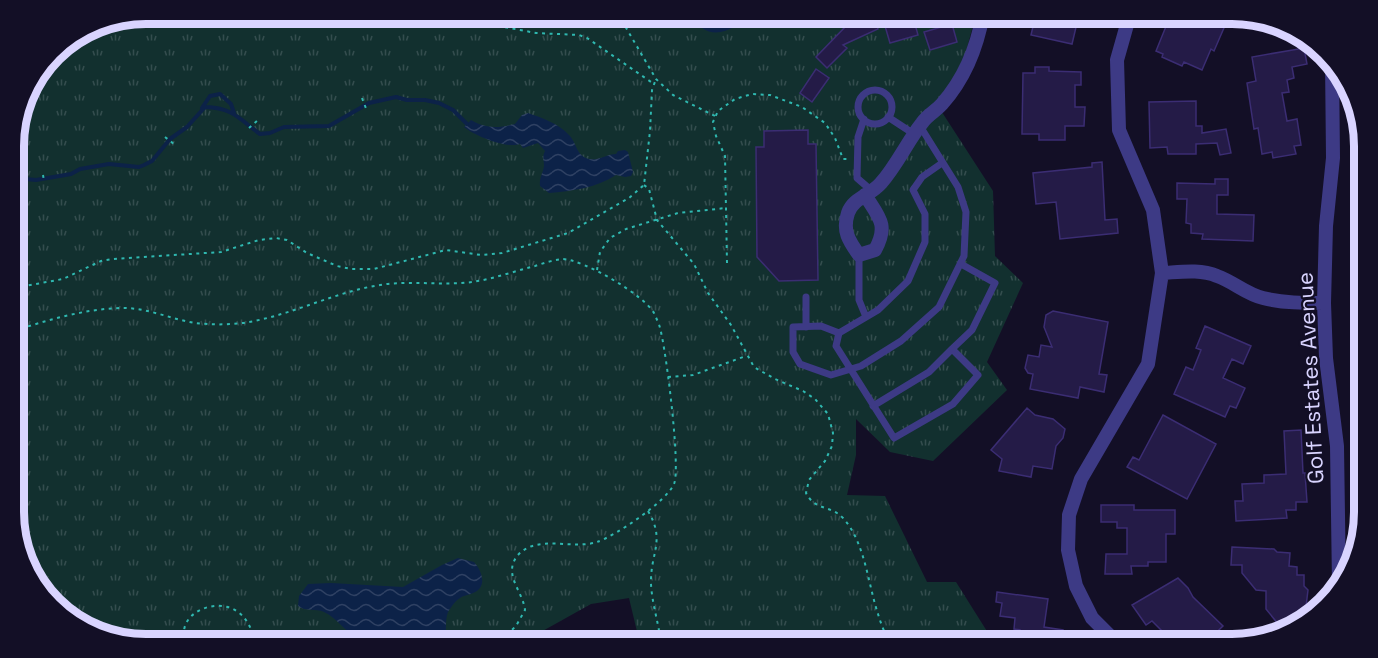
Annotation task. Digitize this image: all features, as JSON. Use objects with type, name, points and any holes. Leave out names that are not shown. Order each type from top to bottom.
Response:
[{"type":"street","points":[[868,193],[880,216],[883,232],[875,250],[859,255],[847,237],[845,226],[848,212],[853,204],[885,178],[917,130],[948,98],[969,64],[981,24]]},
{"type":"street","points":[[1108,634],[1092,618],[1076,586],[1068,550],[1070,515],[1081,479],[1148,364],[1162,273],[1153,210],[1119,130],[1117,60],[1127,24]]},
{"type":"street","name":"Golf Estates Avenue","points":[[1332,77],[1333,158],[1326,226],[1324,303],[1326,358],[1337,446],[1339,571]]},
{"type":"street","points":[[1162,273],[1193,271],[1207,273],[1219,276],[1262,298],[1278,302],[1324,303]]},
{"type":"lane","points":[[873,90],[883,92],[890,101],[888,117],[879,123],[868,122],[864,119],[858,110],[860,99],[873,90]]},
{"type":"lane","points":[[888,117],[917,130],[942,163],[958,187],[966,213],[964,256],[939,307],[902,341],[861,366],[831,375],[800,364],[793,352],[793,327],[821,327],[838,333],[878,310],[908,281],[926,242],[925,214],[913,190],[922,177],[942,163]]},
{"type":"lane","points":[[864,119],[858,137],[857,178],[868,193]]},
{"type":"lane","points":[[859,255],[859,300],[866,317]]},
{"type":"lane","points":[[873,406],[929,372],[972,330],[995,283],[960,264]]},
{"type":"lane","points":[[806,297],[806,327]]},
{"type":"lane","points":[[838,333],[836,346],[894,438],[953,404],[978,375],[952,349]]},
{"type":"path","points":[[488,24],[536,33],[579,35],[587,38],[654,84]]},
{"type":"path","points":[[624,24],[656,79],[674,95],[715,116]]},
{"type":"path","points":[[24,286],[63,279],[107,260],[221,252],[267,238],[287,240],[323,261],[351,269],[374,269],[446,250],[492,255],[568,233],[629,198],[644,184],[652,90],[656,79]]},
{"type":"path","points":[[727,263],[725,156],[712,122],[718,111],[735,99],[752,94],[770,94],[802,107],[825,123],[835,138],[843,159],[858,159]]},
{"type":"path","points":[[362,98],[367,111]]},
{"type":"path","points":[[249,128],[257,121]]},
{"type":"path","points":[[165,137],[174,144]]},
{"type":"path","points":[[43,175],[44,181]]},
{"type":"path","points":[[644,184],[649,189],[657,220],[694,264],[708,293],[731,326],[754,367],[803,391],[815,399],[828,414],[833,432],[832,446],[825,461],[809,480],[806,493],[810,501],[843,517],[852,532],[862,555],[877,613],[886,634]]},
{"type":"path","points":[[597,270],[600,252],[610,238],[626,229],[678,213],[726,208]]},
{"type":"path","points":[[24,329],[66,316],[121,308],[146,311],[194,323],[248,322],[381,284],[422,281],[472,282],[561,259],[577,261],[597,270],[652,309],[660,326],[668,377],[676,464],[675,482],[664,498],[648,511],[600,541],[583,545],[538,545],[522,551],[513,564],[512,575],[525,610],[516,627],[508,634]]},
{"type":"path","points":[[668,377],[693,375],[747,356]]},
{"type":"path","points":[[648,511],[654,522],[657,536],[651,583],[659,634]]},
{"type":"path","points":[[184,634],[188,619],[195,613],[213,606],[223,606],[236,610],[246,620],[252,634]]},
{"type":"green space","points":[[138,24],[973,24],[962,67],[936,103],[993,191],[995,256],[1023,283],[987,362],[1007,390],[933,461],[890,452],[856,419],[856,455],[847,495],[885,496],[927,582],[956,582],[989,634],[638,634],[629,598],[591,604],[539,633],[130,633],[107,628],[85,618],[72,609],[49,586],[33,559],[28,544],[24,512],[24,138],[28,114],[40,85],[54,66],[78,45],[107,30]]},
{"type":"water","points":[[698,24],[739,24],[722,32],[708,31]]},
{"type":"water","points":[[528,113],[560,127],[572,138],[579,152],[589,159],[625,150],[628,152],[633,172],[631,176],[616,175],[592,186],[549,193],[540,186],[545,151],[538,143],[523,148],[520,144],[507,145],[483,138],[464,127],[471,120],[498,127],[515,124],[522,115]]},
{"type":"water","points":[[458,558],[474,562],[482,579],[478,590],[463,596],[453,604],[447,616],[445,634],[352,634],[324,612],[298,606],[299,596],[308,584],[403,587]]},
{"type":"building","points":[[845,24],[876,24],[878,29],[843,45],[847,48],[827,68],[816,57],[846,26]]},
{"type":"building","points":[[915,24],[918,35],[890,43],[885,26]]},
{"type":"building","points":[[952,24],[957,42],[930,50],[924,32]]},
{"type":"building","points":[[1034,24],[1077,24],[1072,44],[1031,35]]},
{"type":"building","points":[[1167,24],[1226,24],[1214,51],[1211,49],[1202,70],[1184,62],[1182,66],[1162,57],[1163,54],[1156,51]]},
{"type":"building","points":[[1304,48],[1307,64],[1292,67],[1294,78],[1287,80],[1289,92],[1282,93],[1287,121],[1297,119],[1301,145],[1294,146],[1296,154],[1273,158],[1272,152],[1262,154],[1258,128],[1254,129],[1247,83],[1256,81],[1252,57]]},
{"type":"building","points":[[1035,67],[1049,67],[1049,71],[1081,72],[1081,85],[1075,85],[1075,107],[1085,107],[1084,126],[1065,126],[1065,140],[1039,140],[1039,134],[1022,134],[1023,73],[1035,73]]},
{"type":"building","points":[[816,69],[829,78],[812,102],[800,93]]},
{"type":"building","points":[[1196,101],[1196,126],[1202,126],[1202,133],[1226,129],[1231,153],[1220,155],[1217,143],[1196,144],[1196,154],[1168,154],[1167,147],[1150,148],[1149,102]]},
{"type":"building","points":[[808,130],[808,144],[816,144],[818,280],[779,281],[757,257],[756,147],[764,147],[764,131]]},
{"type":"building","points":[[1102,162],[1105,220],[1117,219],[1118,233],[1060,239],[1056,202],[1036,204],[1033,173],[1092,167],[1092,163]]},
{"type":"building","points":[[1215,179],[1228,179],[1228,195],[1217,195],[1217,214],[1254,215],[1253,241],[1202,239],[1203,234],[1191,233],[1191,224],[1186,223],[1187,199],[1177,199],[1177,183],[1215,184]]},
{"type":"building","points":[[1053,311],[1108,322],[1099,374],[1107,375],[1104,392],[1080,387],[1078,398],[1030,389],[1033,374],[1028,373],[1025,368],[1028,355],[1039,357],[1041,345],[1052,347],[1044,327],[1046,315]]},
{"type":"building","points":[[1205,326],[1251,346],[1243,364],[1232,359],[1223,378],[1245,388],[1236,408],[1230,406],[1225,417],[1174,394],[1186,367],[1193,370],[1201,350],[1196,348]]},
{"type":"building","points":[[1027,408],[1035,415],[1053,419],[1065,429],[1063,438],[1056,446],[1052,469],[1033,466],[1031,477],[999,471],[1002,459],[991,450]]},
{"type":"building","points":[[1163,415],[1216,444],[1187,499],[1127,467],[1133,457],[1139,460]]},
{"type":"building","points":[[1301,430],[1307,502],[1296,502],[1296,510],[1286,510],[1287,518],[1236,521],[1235,501],[1243,501],[1242,484],[1264,483],[1264,475],[1286,474],[1284,431]]},
{"type":"building","points":[[1101,505],[1134,505],[1134,510],[1175,510],[1175,534],[1166,534],[1166,562],[1148,562],[1148,566],[1131,566],[1132,574],[1105,574],[1106,554],[1127,554],[1127,528],[1117,528],[1117,522],[1101,522]]},
{"type":"building","points":[[1232,547],[1274,549],[1277,552],[1290,553],[1289,566],[1297,567],[1297,575],[1304,575],[1304,586],[1308,590],[1306,609],[1279,625],[1266,609],[1266,591],[1256,590],[1242,573],[1242,565],[1231,565]]},
{"type":"building","points":[[1178,578],[1193,597],[1223,626],[1215,634],[1165,634],[1152,621],[1146,625],[1132,605]]},
{"type":"building","points":[[997,592],[1048,599],[1044,627],[1063,630],[1062,634],[1020,634],[1020,630],[1014,629],[1015,618],[1000,616],[1002,603],[996,602]]},
{"type":"waterway","points":[[202,108],[210,96],[220,94],[231,104],[234,113]]},
{"type":"waterway","points":[[24,179],[36,180],[71,174],[80,169],[109,164],[139,167],[152,161],[170,139],[187,127],[205,107],[230,112],[260,134],[270,133],[284,127],[329,126],[369,103],[396,97],[439,103],[453,110],[467,124]]}]
